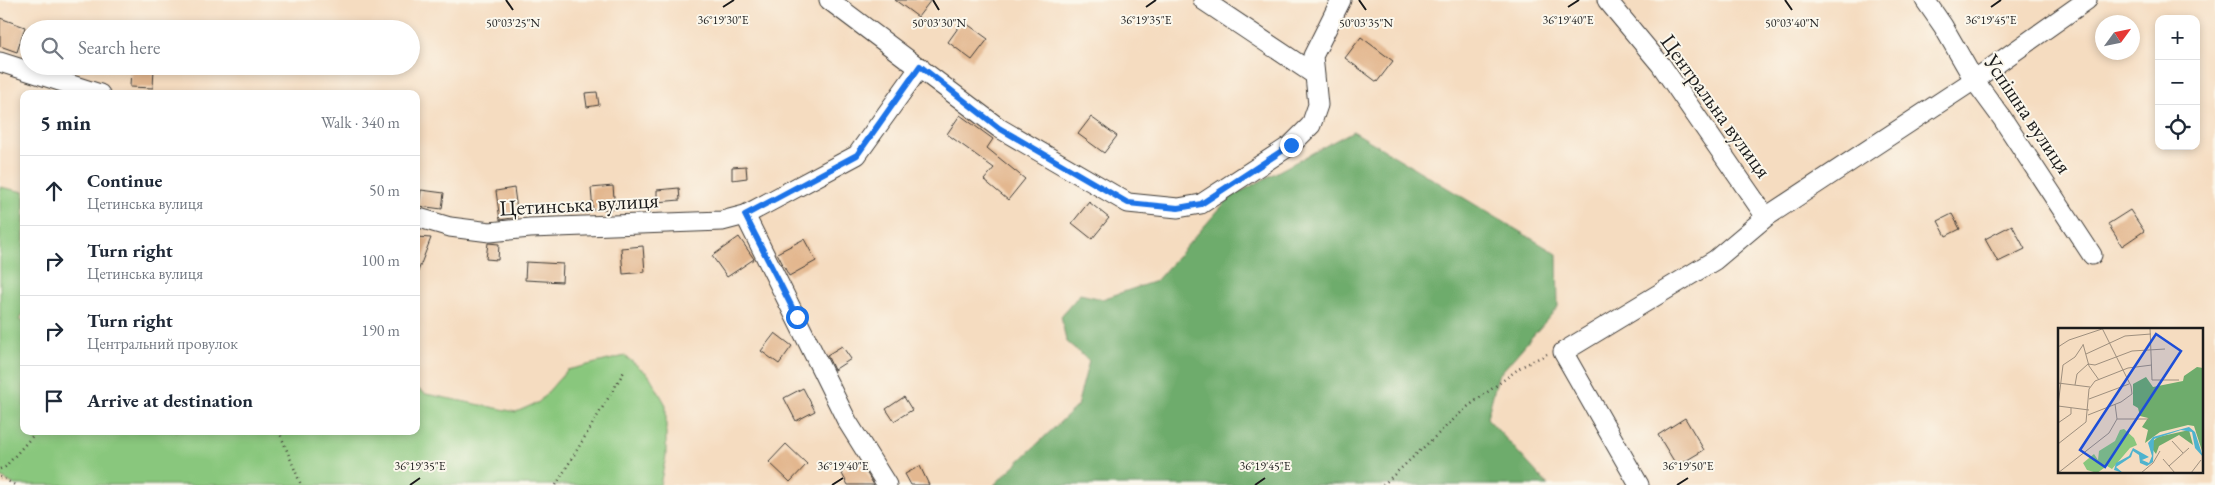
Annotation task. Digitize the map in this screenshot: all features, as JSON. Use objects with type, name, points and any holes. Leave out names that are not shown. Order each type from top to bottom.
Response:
[{"type":"street","points":[[829,0],[920,66],[999,128],[1128,203],[1178,208],[1201,204],[1291,145],[1311,125],[1318,105],[1312,56],[1341,0]]},
{"type":"street","points":[[1203,0],[1315,75]]},
{"type":"street","name":"Центральна вулиця","points":[[1607,0],[1661,65],[1766,217]]},
{"type":"street","name":"Успішна вулиця","points":[[1925,0],[1943,26],[1974,80],[2002,118],[2092,254]]},
{"type":"street","points":[[1639,485],[1563,352],[1715,260],[1766,217],[1974,80],[2087,0]]},
{"type":"street","points":[[0,62],[20,68]]},
{"type":"street","name":"Цетинська вулиця","points":[[420,218],[450,228],[490,232],[530,228],[722,221],[745,215],[857,155],[920,66]]},
{"type":"street","points":[[41,75],[88,90]]},
{"type":"street","points":[[745,215],[847,422],[887,485]]},
{"type":"path","points":[[1383,485],[1466,408],[1520,367],[1546,354],[1563,352]]},
{"type":"path","points":[[556,485],[625,370]]},
{"type":"path","points":[[0,469],[5,467],[33,435]]},
{"type":"path","points":[[281,435],[301,485]]},
{"type":"path","points":[[0,477],[15,485]]},
{"type":"green space","points":[[1353,131],[1557,254],[1558,307],[1498,376],[1487,418],[1548,485],[994,485],[1077,406],[1089,361],[1066,341],[1061,316],[1080,294],[1102,299],[1156,281],[1229,198]]},
{"type":"green space","points":[[0,187],[20,191],[20,435],[420,435],[420,390],[426,394],[516,412],[539,402],[567,370],[625,356],[649,375],[666,405],[666,456],[660,485],[15,485],[0,477]]},
{"type":"building","points":[[895,0],[931,0],[918,17]]},
{"type":"building","points":[[0,18],[20,25],[20,43],[17,52],[0,46]]},
{"type":"building","points":[[963,21],[988,39],[972,60],[948,42]]},
{"type":"building","points":[[1361,37],[1393,61],[1377,82],[1345,58]]},
{"type":"building","points":[[131,75],[154,75],[153,88],[130,87]]},
{"type":"building","points":[[597,92],[599,105],[587,107],[585,93]]},
{"type":"building","points":[[960,115],[993,139],[987,148],[1025,179],[1008,200],[984,180],[994,168],[947,134]]},
{"type":"building","points":[[1091,117],[1117,136],[1104,153],[1078,134]]},
{"type":"building","points":[[746,166],[747,178],[732,180],[732,167]]},
{"type":"building","points":[[613,186],[615,209],[593,210],[591,188]]},
{"type":"building","points":[[514,188],[518,217],[500,220],[496,191]]},
{"type":"building","points":[[679,188],[680,200],[657,202],[657,190]]},
{"type":"building","points":[[421,190],[444,193],[442,209],[420,206]]},
{"type":"building","points":[[1089,202],[1109,218],[1092,239],[1072,223]]},
{"type":"building","points":[[2130,210],[2144,231],[2122,246],[2108,224]]},
{"type":"building","points":[[1952,214],[1960,229],[1946,236],[1938,221]]},
{"type":"building","points":[[2012,225],[2025,249],[1998,262],[1985,239]]},
{"type":"building","points":[[420,237],[431,238],[420,266]]},
{"type":"building","points":[[739,237],[754,259],[727,277],[712,256]]},
{"type":"building","points":[[804,239],[816,261],[789,276],[777,253]]},
{"type":"building","points":[[488,243],[499,244],[498,260],[486,259]]},
{"type":"building","points":[[643,246],[645,272],[623,274],[621,248]]},
{"type":"building","points":[[526,262],[563,264],[562,282],[525,280]]},
{"type":"building","points":[[775,333],[792,346],[779,364],[761,351]]},
{"type":"building","points":[[842,346],[851,359],[834,370],[827,355]]},
{"type":"building","points":[[803,388],[815,411],[796,421],[784,398]]},
{"type":"building","points":[[904,397],[912,410],[894,421],[886,409]]},
{"type":"building","points":[[1685,418],[1704,450],[1677,466],[1658,435]]},
{"type":"building","points":[[786,444],[807,464],[790,482],[769,462]]},
{"type":"building","points":[[860,462],[874,485],[848,485],[841,472]]},
{"type":"building","points":[[920,466],[929,485],[911,485],[905,474]]},
{"type":"route","points":[[797,317],[745,215],[857,155],[920,66],[999,128],[1128,203],[1178,208],[1201,204],[1291,145]]}]
